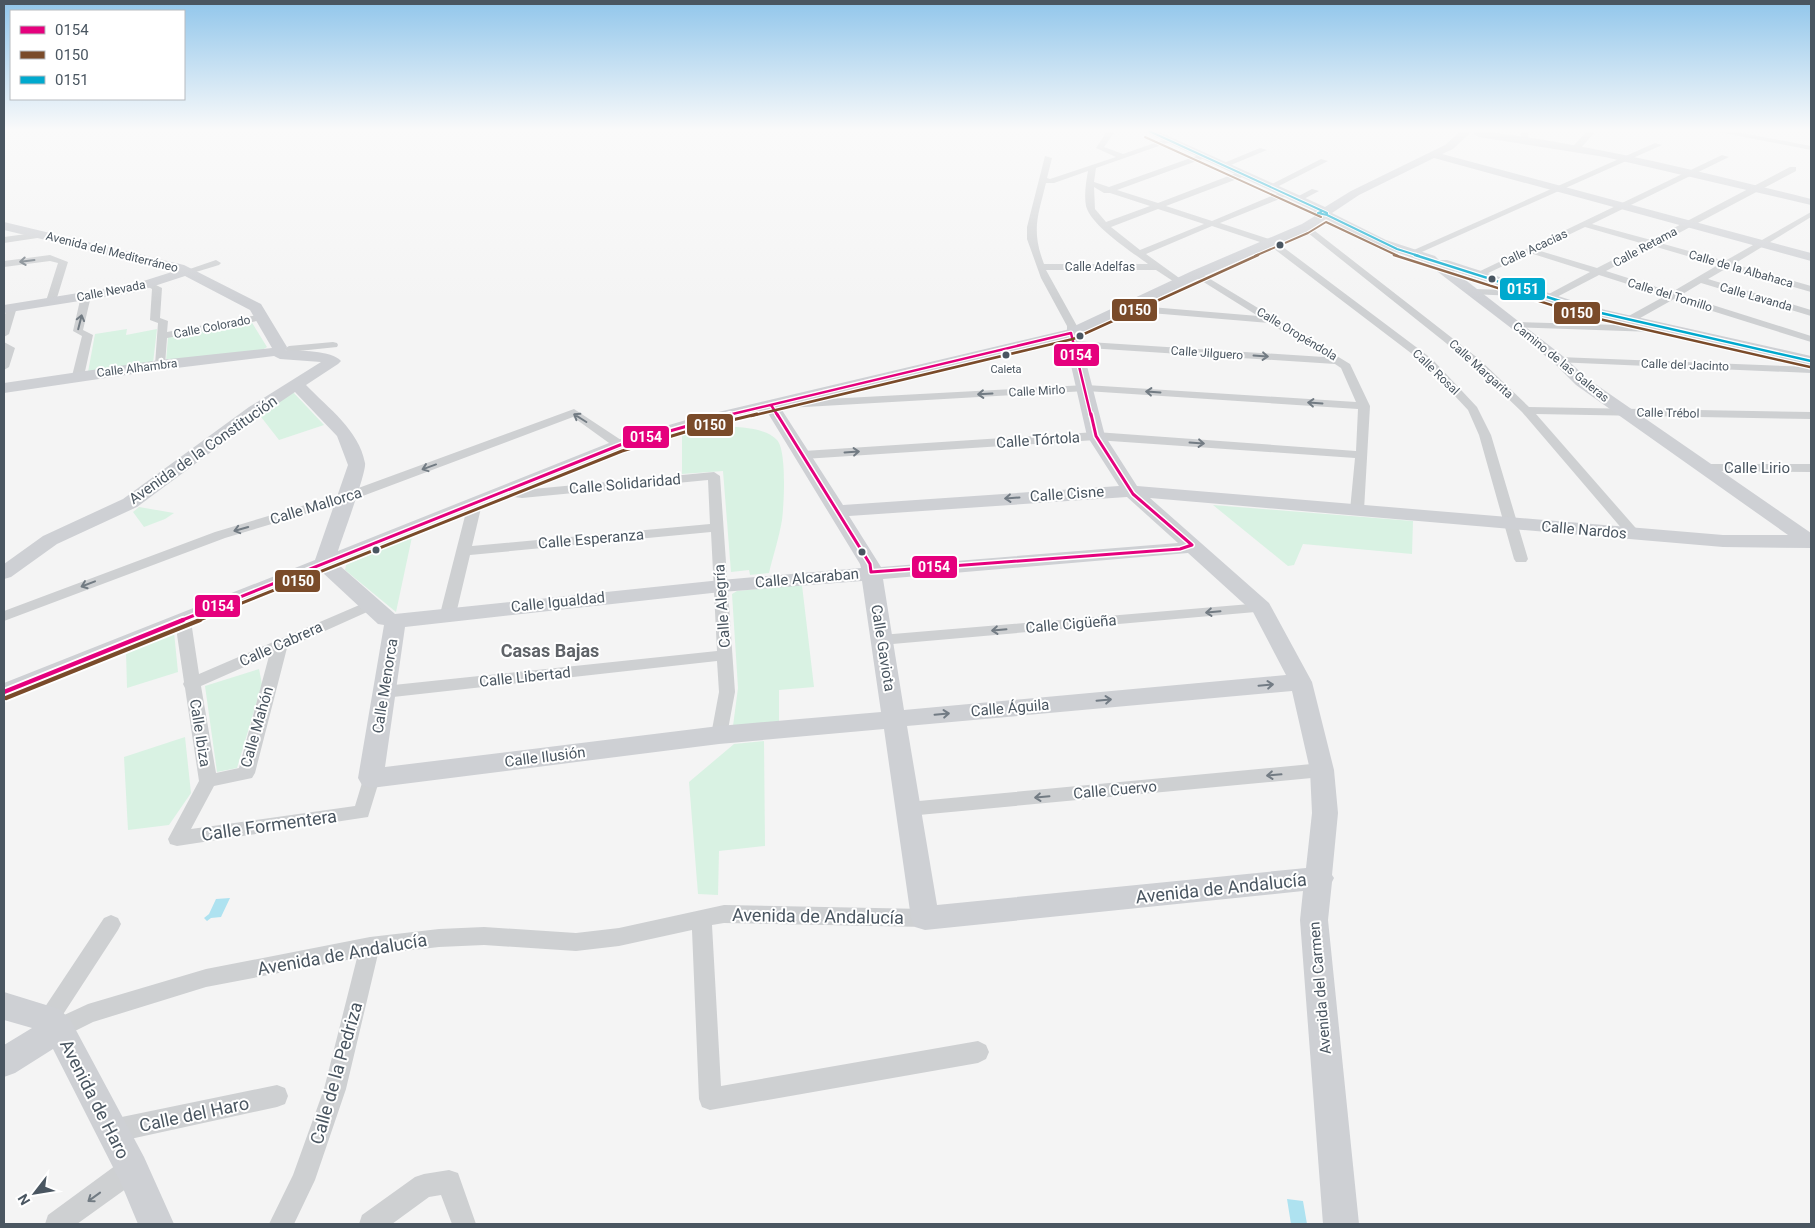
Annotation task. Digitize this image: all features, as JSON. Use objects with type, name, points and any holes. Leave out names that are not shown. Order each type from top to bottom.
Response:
[{"type":"street","name":"Avenida del Carmen","points":[[1042,188],[1031,232],[1033,250],[1072,326],[1072,339],[1086,388],[1096,436],[1131,491],[1262,608],[1301,682],[1322,770],[1325,814],[1320,878],[1314,920],[1341,1224]]},
{"type":"street","points":[[1090,188],[1089,197],[1091,211],[1105,226],[1179,282]]},
{"type":"street","name":"Calle Rosal","points":[[1104,188],[1272,243],[1428,361],[1473,409],[1485,435],[1521,559]]},
{"type":"street","points":[[1089,197],[1114,188]]},
{"type":"street","points":[[1105,226],[1204,188]]},
{"type":"street","name":"Camino de las Galeras","points":[[1273,188],[1382,243],[1430,259],[1516,325],[1559,360],[1582,382],[1622,412],[1811,541]]},
{"type":"street","points":[[4,692],[620,445],[693,423],[770,404],[1072,339],[1127,308],[1179,282],[1306,227],[1365,188]]},
{"type":"street","name":"Calle Acacias","points":[[1479,274],[1659,188]]},
{"type":"street","points":[[1412,254],[1559,189],[1811,257]]},
{"type":"street","points":[[1756,189],[1811,202]]},
{"type":"street","name":"Calle Retama","points":[[1545,296],[1598,272],[1756,189]]},
{"type":"street","points":[[1296,200],[1315,191]]},
{"type":"street","points":[[1140,253],[1284,194]]},
{"type":"street","points":[[1629,320],[1811,214]]},
{"type":"street","name":"Calle de la Albahaca","points":[[1584,224],[1811,289]]},
{"type":"street","name":"Avenida del Mediterráneo","points":[[4,226],[179,268],[256,307],[280,351]]},
{"type":"street","name":"Calle Margarita","points":[[1306,227],[1468,356],[1526,410],[1634,534]]},
{"type":"street","points":[[4,240],[41,234]]},
{"type":"street","name":"Calle del Tomillo","points":[[1529,250],[1811,339]]},
{"type":"street","points":[[4,264],[50,258],[64,262],[51,301]]},
{"type":"street","points":[[1430,259],[1545,296],[1629,320],[1811,361]]},
{"type":"street","name":"Calle Nevada","points":[[8,308],[136,288],[216,263]]},
{"type":"street","name":"Calle Adelfas","points":[[1041,267],[1160,267]]},
{"type":"street","name":"Calle Oropéndola","points":[[1197,274],[1346,366],[1364,406],[1357,510]]},
{"type":"street","name":"Calle Lavanda","points":[[1700,280],[1811,313]]},
{"type":"street","points":[[148,284],[157,288],[155,320],[163,321],[160,365]]},
{"type":"street","points":[[1474,292],[1545,296]]},
{"type":"street","points":[[78,376],[88,334],[78,331],[86,296]]},
{"type":"street","points":[[4,334],[8,308]]},
{"type":"street","points":[[1127,308],[1275,321]]},
{"type":"street","name":"Calle Colorado","points":[[163,336],[262,317]]},
{"type":"street","points":[[1516,325],[1654,330],[1661,327]]},
{"type":"street","name":"Calle Jilguero","points":[[1072,339],[1342,362]]},
{"type":"street","points":[[4,345],[10,348],[4,367]]},
{"type":"street","points":[[280,351],[333,345]]},
{"type":"street","name":"Calle Alhambra","points":[[4,388],[160,365],[280,351]]},
{"type":"street","name":"Avenida de la Constitución","points":[[4,573],[50,540],[130,503],[255,411],[333,361],[321,357],[280,351]]},
{"type":"street","name":"Calle del Jacinto","points":[[1559,360],[1811,370]]},
{"type":"street","points":[[297,385],[349,440],[357,465],[324,563]]},
{"type":"street","name":"Calle Mirlo","points":[[770,404],[805,404],[1086,388],[1364,406]]},
{"type":"street","name":"Calle Gaviota","points":[[770,404],[870,564],[925,918]]},
{"type":"street","name":"Calle Trébol","points":[[1526,410],[1811,416]]},
{"type":"street","name":"Calle Mallorca","points":[[4,616],[220,535],[347,497],[574,413],[620,445]]},
{"type":"street","name":"Calle Tórtola","points":[[804,456],[1096,436],[1362,455]]},
{"type":"street","name":"Calle Lirio","points":[[1703,468],[1811,468]]},
{"type":"street","name":"Calle Solidaridad","points":[[506,490],[510,493],[522,494],[714,476]]},
{"type":"street","name":"Calle Alegría","points":[[714,476],[727,692],[719,736]]},
{"type":"street","name":"Calle Cisne","points":[[837,511],[1131,491],[1357,510]]},
{"type":"street","points":[[448,614],[474,508],[472,504]]},
{"type":"street","name":"Calle Nardos","points":[[1357,510],[1723,542],[1811,541]]},
{"type":"street","name":"Calle Esperanza","points":[[464,551],[718,528]]},
{"type":"street","name":"Calle Alcaraban","points":[[721,586],[871,572],[1180,549],[1192,545]]},
{"type":"street","name":"Calle Menorca","points":[[324,563],[386,618],[395,621],[371,778],[362,812]]},
{"type":"street","name":"Calle Igualdad","points":[[395,621],[721,586]]},
{"type":"street","name":"Calle Cabrera","points":[[192,684],[371,605]]},
{"type":"street","name":"Calle Cigüeña","points":[[881,640],[1262,608]]},
{"type":"street","name":"Calle Ibiza","points":[[177,838],[208,781],[183,621]]},
{"type":"street","name":"Calle Mahón","points":[[208,781],[246,773],[280,645]]},
{"type":"street","name":"Calle Libertad","points":[[384,692],[726,655]]},
{"type":"street","name":"Calle Águila","points":[[719,736],[1301,682]]},
{"type":"street","name":"Calle Ilusión","points":[[371,778],[719,736]]},
{"type":"street","name":"Calle Cuervo","points":[[908,809],[1322,770]]},
{"type":"street","name":"Calle Formentera","points":[[177,838],[362,812]]},
{"type":"street","name":"Avenida de Andalucía","points":[[54,1024],[206,978],[370,946],[439,938],[475,937],[576,942],[619,937],[702,921],[724,914],[925,918],[1320,878]]},
{"type":"street","points":[[702,921],[710,1099],[978,1052]]},
{"type":"street","points":[[4,1062],[54,1024],[111,924]]},
{"type":"street","name":"Calle de la Pedriza","points":[[281,1224],[303,1180],[335,1089],[370,946]]},
{"type":"street","points":[[4,1006],[54,1024]]},
{"type":"street","name":"Avenida de Haro","points":[[54,1024],[132,1169],[156,1224]]},
{"type":"street","name":"Calle del Haro","points":[[112,1131],[277,1096]]},
{"type":"street","points":[[57,1224],[132,1169]]},
{"type":"street","points":[[371,1224],[424,1186],[449,1182],[464,1224]]},
{"type":"green space","points":[[251,321],[267,347],[262,350],[166,361],[168,337]]},
{"type":"green space","points":[[127,329],[126,335],[157,329],[153,363],[88,372],[95,334]]},
{"type":"green space","points":[[293,392],[324,425],[279,440],[258,413]]},
{"type":"green space","points":[[737,427],[758,430],[769,434],[777,440],[782,455],[784,478],[782,520],[769,573],[750,575],[749,570],[731,572],[723,471],[682,474],[682,431],[697,428]]},
{"type":"green space","points":[[1213,505],[1413,521],[1412,554],[1303,544],[1294,565],[1288,566]]},
{"type":"green space","points":[[139,507],[174,513],[165,519],[144,527],[133,512]]},
{"type":"green space","points":[[412,537],[396,612],[345,570],[346,565]]},
{"type":"green space","points":[[802,585],[814,687],[779,690],[779,722],[733,726],[738,688],[732,594],[737,591]]},
{"type":"green space","points":[[174,632],[178,672],[127,688],[126,651]]},
{"type":"green space","points":[[259,669],[262,684],[237,768],[217,772],[205,686]]},
{"type":"green space","points":[[185,737],[191,793],[169,825],[128,830],[124,757]]},
{"type":"green space","points":[[764,741],[765,846],[719,851],[718,895],[698,894],[689,782],[734,744]]},
{"type":"water","points":[[230,898],[221,917],[211,918],[207,921],[204,918],[209,914],[216,899]]},
{"type":"water","points":[[1287,1199],[1303,1201],[1307,1224],[1291,1224]]},
{"type":"transit line","name":"0150","points":[[1258,188],[1321,217]]},
{"type":"transit line","name":"0151","points":[[1273,188],[1327,213],[1327,215]]},
{"type":"transit line","name":"0151","points":[[1321,212],[1318,213],[1327,215],[1397,249],[1588,310],[1811,361]]},
{"type":"transit line","name":"0150","points":[[6,698],[622,451],[695,429],[1073,339],[1200,280],[1308,233],[1326,222],[1395,255],[1586,316],[1810,367]]},
{"type":"transit line","name":"0154","points":[[4,692],[620,445],[693,423],[1071,333],[1096,436],[1133,494],[1192,545]]},
{"type":"transit line","name":"0154","points":[[771,405],[870,564],[871,572],[1180,549],[1192,545]]},
{"type":"place","name":"Caleta","points":[[1006,355]]},
{"type":"district","name":"Casas Bajas","points":[[550,650]]}]
